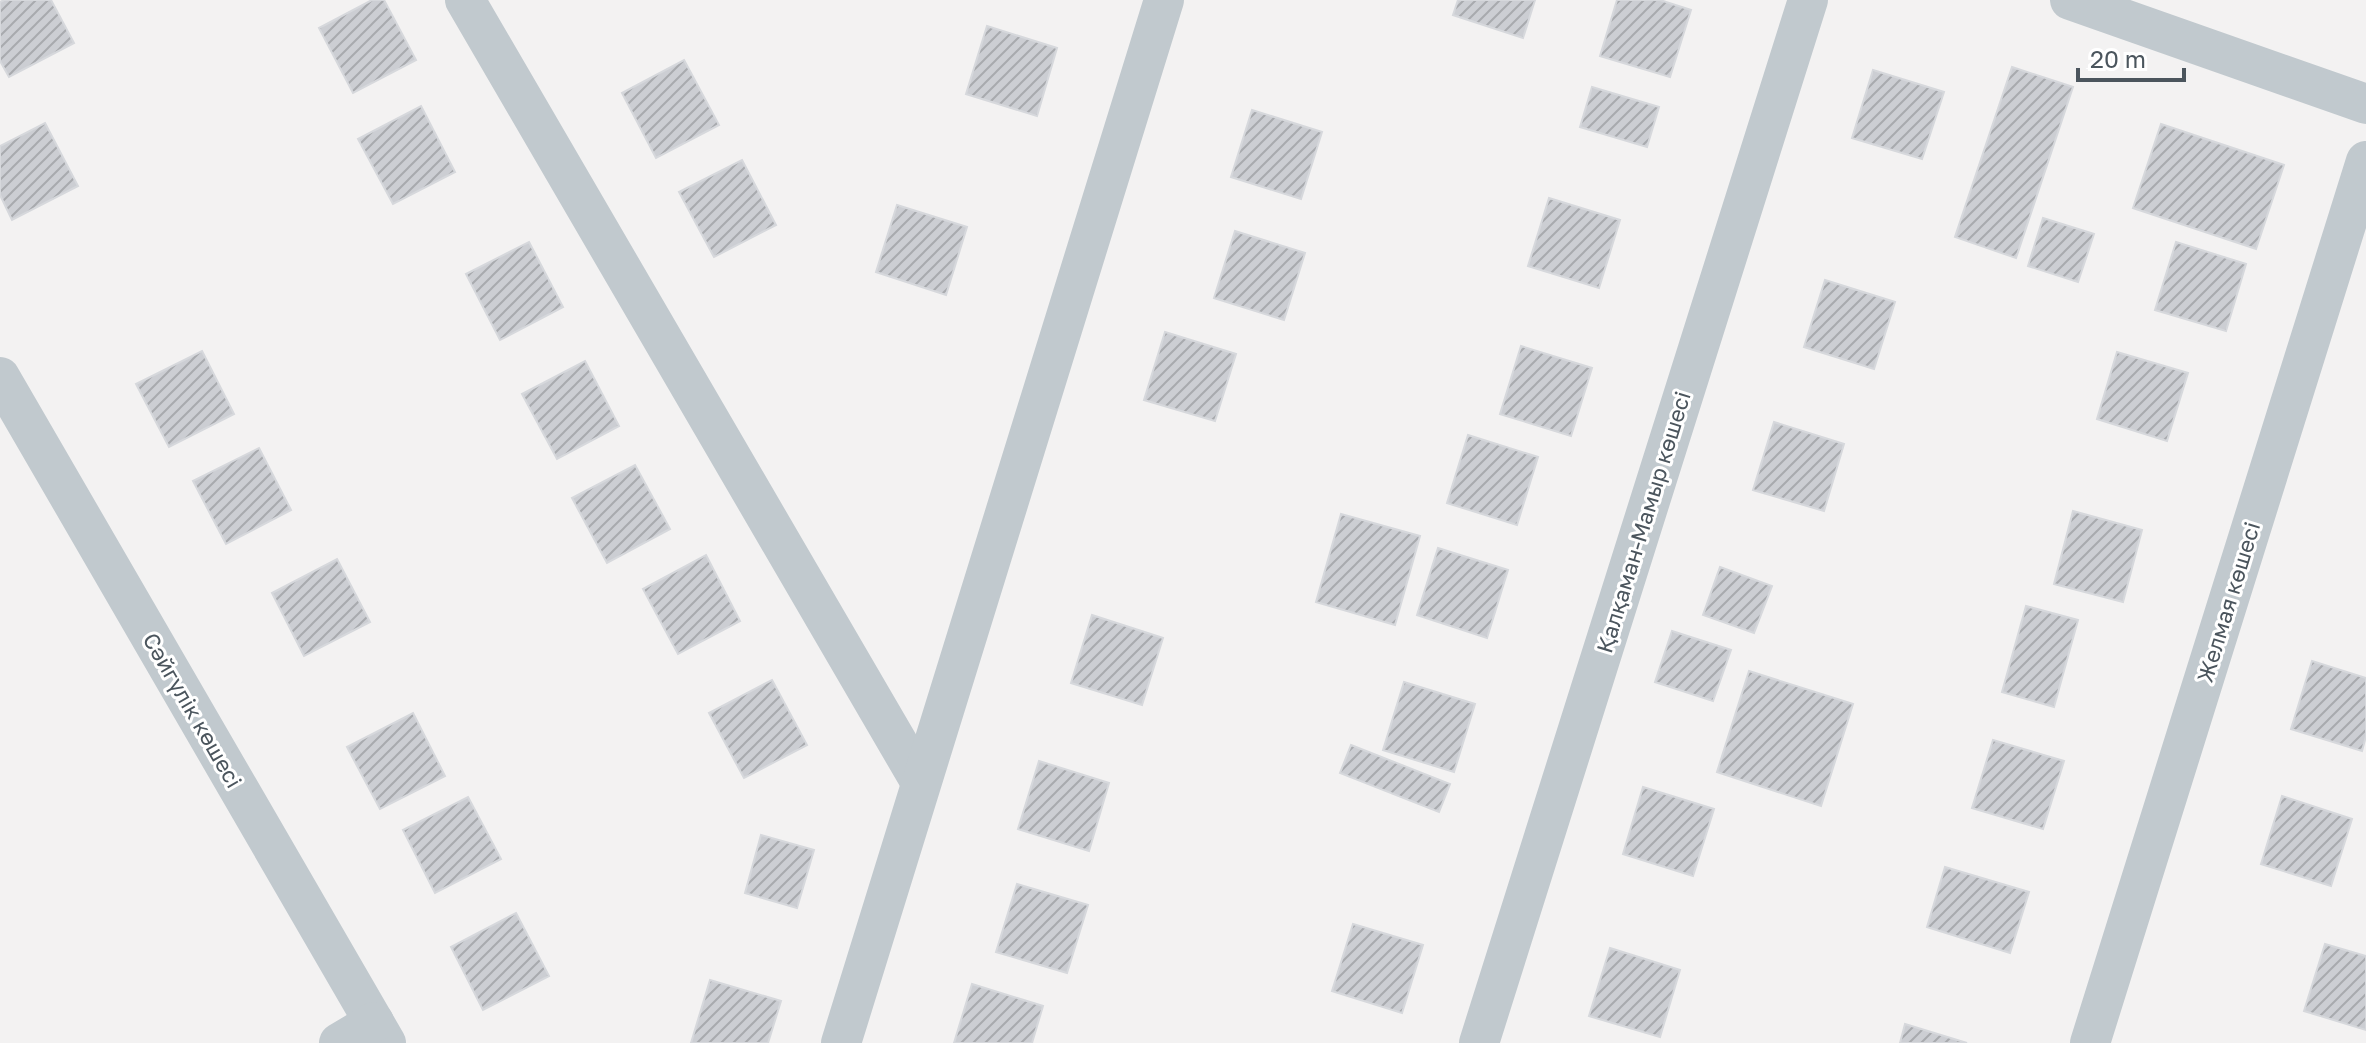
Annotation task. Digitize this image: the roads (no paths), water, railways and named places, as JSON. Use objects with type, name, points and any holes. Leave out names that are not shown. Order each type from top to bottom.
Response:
[{"type":"street","points":[[465,0],[920,781]]},
{"type":"street","points":[[841,1043],[1164,0]]},
{"type":"street","name":"Қалқаман-Мамыр көшесі","points":[[1479,1043],[1808,0]]},
{"type":"street","points":[[2070,0],[2366,104]]},
{"type":"street","name":"Желмая көшесі","points":[[2090,1043],[2366,161]]},
{"type":"street","name":"Сәйгүлік көшесі","points":[[0,377],[380,1033]]},
{"type":"street","points":[[339,1043],[380,1033]]}]
